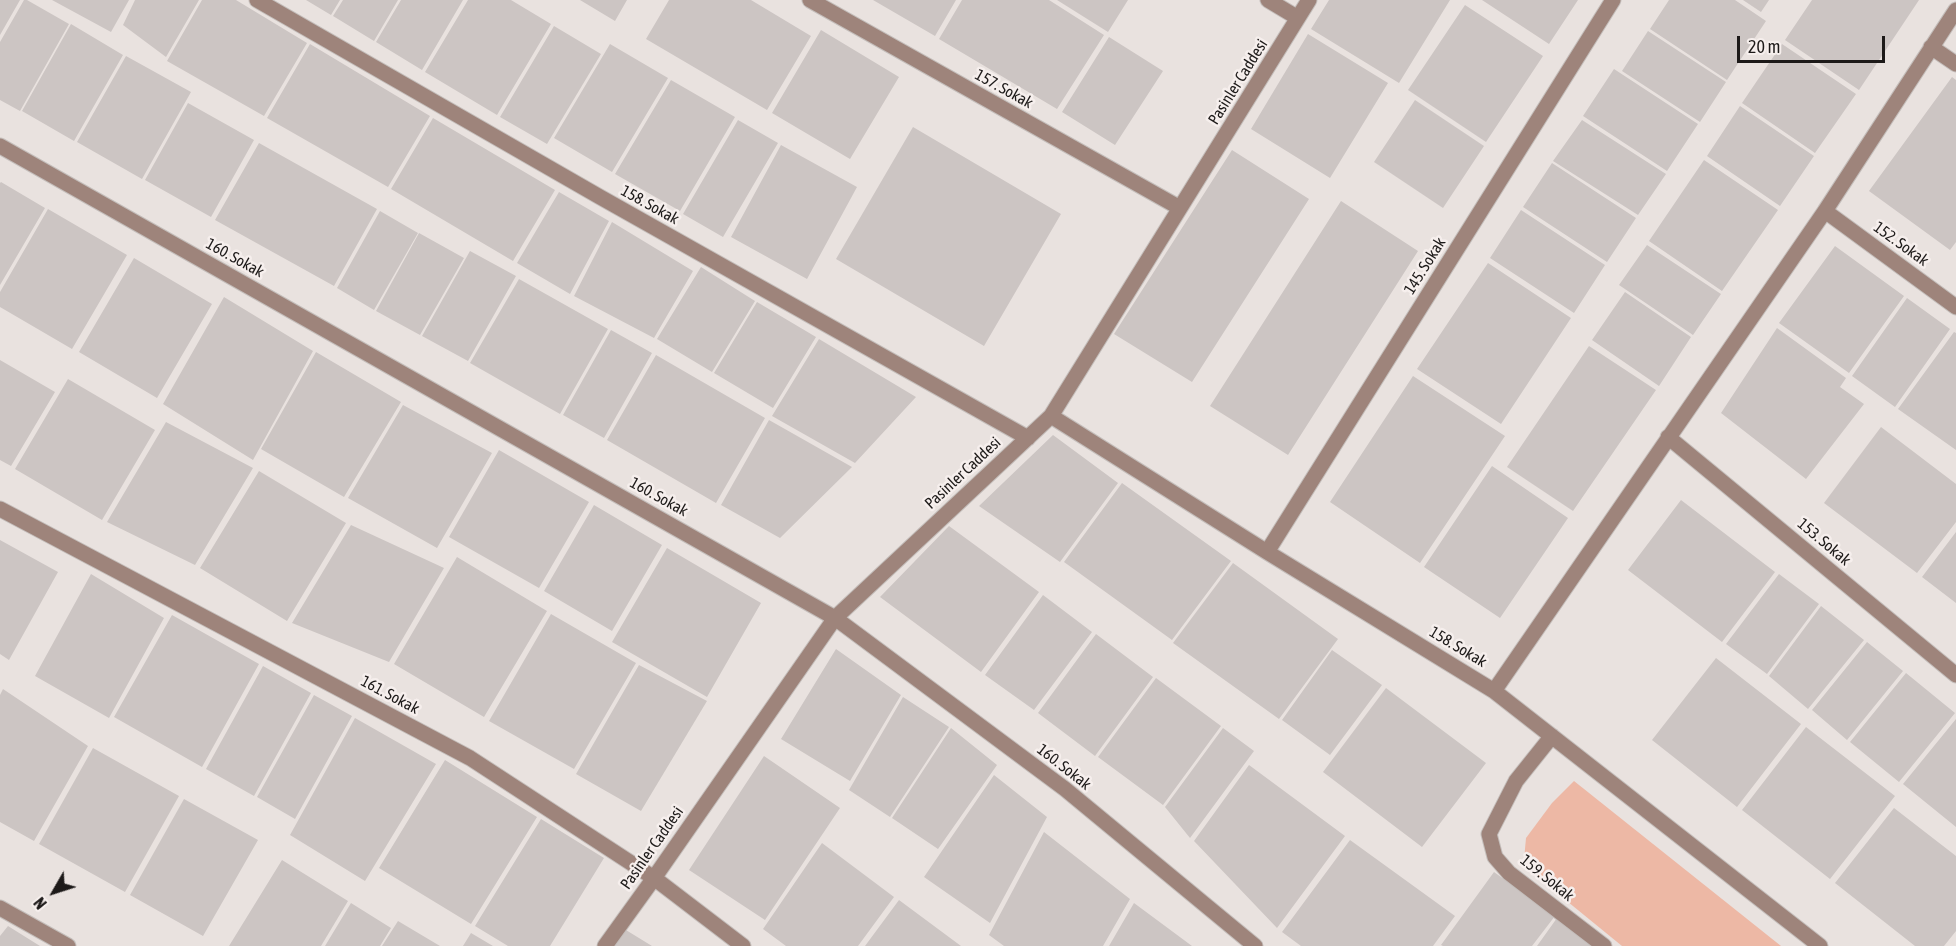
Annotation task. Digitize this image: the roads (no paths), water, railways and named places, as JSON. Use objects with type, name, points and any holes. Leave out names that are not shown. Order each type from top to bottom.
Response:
[{"type":"street","name":"158. Sokak","points":[[257,0],[600,198],[1028,438]]},
{"type":"street","name":"157. Sokak","points":[[810,0],[1180,208]]},
{"type":"street","points":[[1268,0],[1298,18]]},
{"type":"street","name":"Pasinler Caddesi","points":[[605,946],[835,618],[1052,416],[1310,0]]},
{"type":"street","name":"145. Sokak","points":[[1267,552],[1613,0]]},
{"type":"street","points":[[1494,691],[1825,211],[1956,10]]},
{"type":"street","points":[[1931,46],[1956,64]]},
{"type":"street","name":"160. Sokak","points":[[0,146],[835,618],[1065,789],[1255,946]]},
{"type":"street","name":"152. Sokak","points":[[1825,211],[1956,307]]},
{"type":"street","name":"158. Sokak","points":[[1052,416],[1267,552],[1494,691],[1820,946]]},
{"type":"street","name":"153. Sokak","points":[[1668,436],[1956,675]]},
{"type":"street","name":"161. Sokak","points":[[0,509],[470,758],[654,878],[743,946]]},
{"type":"street","name":"159. Sokak","points":[[1552,736],[1516,781],[1489,834],[1495,857],[1509,873],[1604,946]]},
{"type":"street","points":[[0,908],[68,946]]}]
